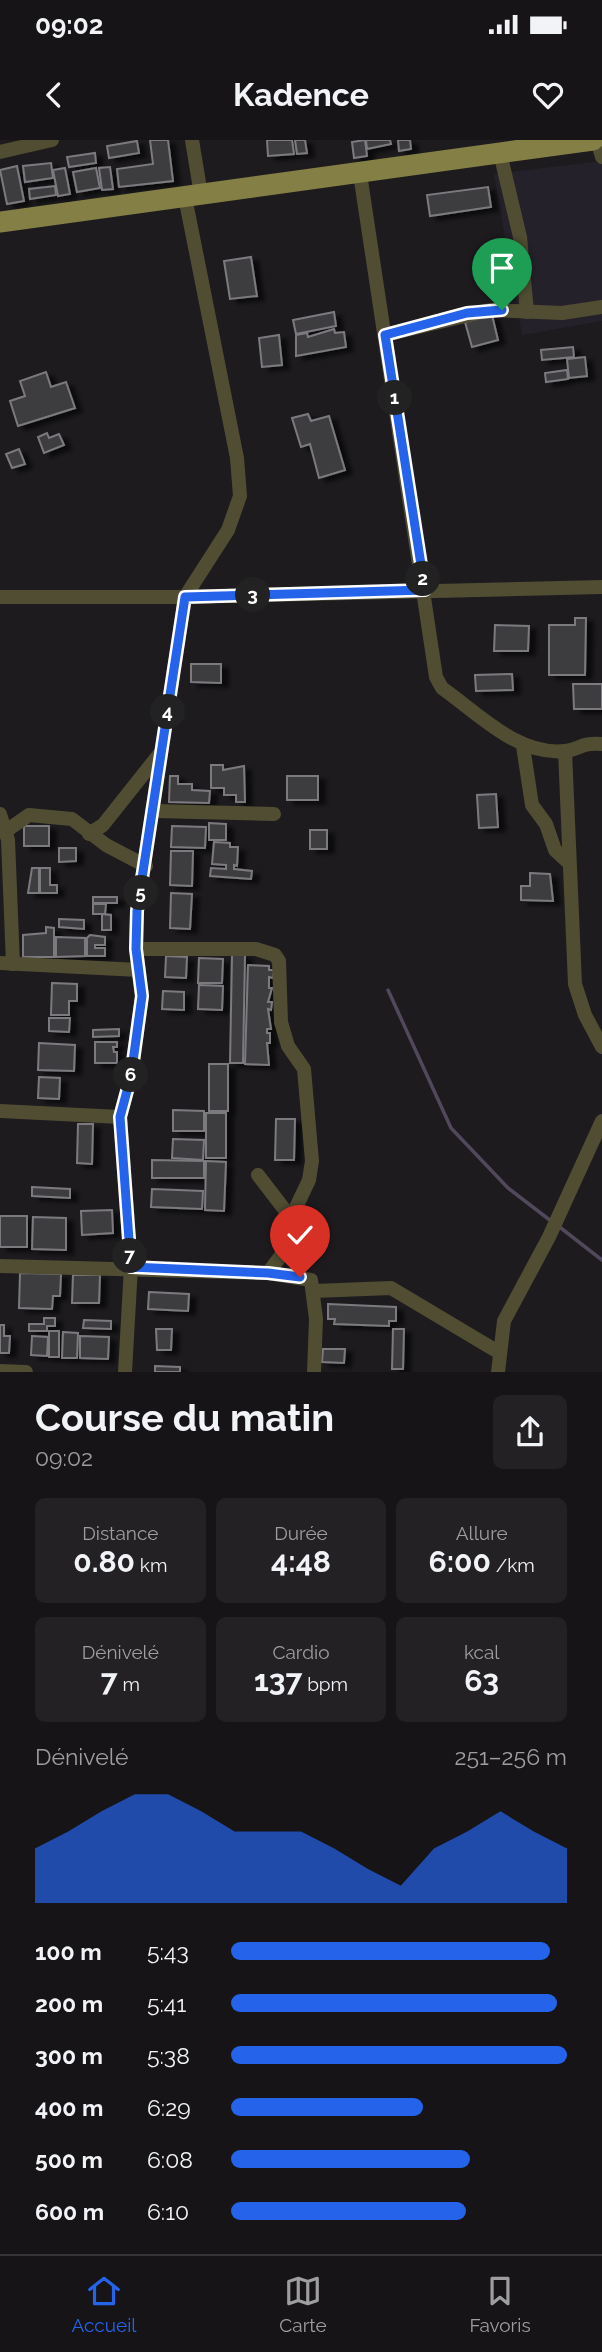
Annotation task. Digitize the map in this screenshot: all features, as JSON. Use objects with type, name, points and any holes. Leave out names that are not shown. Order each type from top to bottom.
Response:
[{"type":"main road","points":[[0,222],[595,140]]},
{"type":"street","points":[[0,152],[52,140]]},
{"type":"street","points":[[125,1372],[131,1267],[120,1117],[131,1076],[142,996],[136,949],[137,911],[155,811],[185,597],[228,530],[240,496],[237,458],[193,196],[192,140]]},
{"type":"street","points":[[595,140],[602,157]]},
{"type":"street","points":[[500,153],[520,237],[527,312]]},
{"type":"street","points":[[360,174],[425,590],[434,673],[439,683],[523,746],[565,751],[582,743],[602,744]]},
{"type":"street","points":[[385,335],[490,310],[562,313],[602,307]]},
{"type":"street","points":[[0,597],[185,597],[602,587]]},
{"type":"street","points":[[523,746],[532,805],[546,824],[559,856],[568,861]]},
{"type":"street","points":[[89,834],[103,825],[162,751]]},
{"type":"street","points":[[565,751],[568,765],[568,861],[575,984],[585,1015],[602,1047]]},
{"type":"street","points":[[155,811],[274,814]]},
{"type":"street","points":[[0,814],[6,831],[6,964],[139,970]]},
{"type":"street","points":[[6,831],[23,817],[44,814],[75,820],[89,834],[146,866]]},
{"type":"street","points":[[136,949],[256,949],[275,955],[279,961],[281,1022],[288,1046],[304,1069],[311,1123],[311,1171],[291,1218],[292,1241],[268,1273]]},
{"type":"street","points":[[0,1111],[120,1117]]},
{"type":"street","points":[[498,1372],[504,1321],[549,1237],[602,1121]]},
{"type":"street","points":[[258,1175],[291,1218]]},
{"type":"street","points":[[0,1266],[131,1267],[268,1273],[311,1280],[314,1291],[314,1372]]},
{"type":"street","points":[[314,1291],[391,1288],[500,1353]]},
{"type":"street","points":[[0,1371],[26,1372]]},
{"type":"shaded area","points":[[602,161],[602,321],[522,335],[494,174]]},
{"type":"building","points":[[150,140],[168,140],[173,181],[119,187],[117,169],[153,164]]},
{"type":"building","points":[[267,140],[292,140],[294,154],[268,156]]},
{"type":"building","points":[[295,140],[305,140],[307,153],[297,154]]},
{"type":"building","points":[[365,140],[367,156],[354,158],[352,142]]},
{"type":"building","points":[[366,140],[390,140],[391,144],[367,149]]},
{"type":"building","points":[[398,140],[410,140],[411,149],[399,151]]},
{"type":"building","points":[[137,141],[139,153],[109,158],[107,146]]},
{"type":"building","points":[[95,153],[96,163],[69,167],[67,157]]},
{"type":"building","points":[[51,163],[53,178],[25,182],[23,166]]},
{"type":"building","points":[[17,166],[24,201],[7,204],[0,170]]},
{"type":"building","points":[[110,167],[113,189],[102,190],[99,168]]},
{"type":"building","points":[[65,168],[70,194],[58,196],[53,170]]},
{"type":"building","points":[[96,168],[100,188],[77,192],[73,172]]},
{"type":"building","points":[[55,186],[56,195],[30,199],[29,189]]},
{"type":"building","points":[[488,187],[491,207],[430,216],[427,195]]},
{"type":"building","points":[[251,257],[257,296],[230,299],[224,261]]},
{"type":"building","points":[[334,312],[336,326],[296,334],[293,320]]},
{"type":"building","points":[[492,315],[498,340],[472,347],[465,322]]},
{"type":"building","points":[[334,329],[335,333],[344,332],[346,347],[296,356],[296,335],[307,333],[308,337]]},
{"type":"building","points":[[279,335],[282,365],[262,367],[259,338]]},
{"type":"building","points":[[573,347],[574,357],[542,360],[541,350]]},
{"type":"building","points":[[585,357],[587,376],[569,378],[567,359]]},
{"type":"building","points":[[567,370],[568,379],[546,382],[545,373]]},
{"type":"building","points":[[46,372],[51,387],[66,382],[75,408],[18,426],[10,401],[25,396],[20,381]]},
{"type":"building","points":[[308,414],[311,421],[329,416],[345,470],[319,478],[310,444],[301,447],[292,418]]},
{"type":"building","points":[[47,433],[49,438],[59,434],[64,445],[44,453],[38,437]]},
{"type":"building","points":[[19,449],[25,464],[12,468],[6,454]]},
{"type":"building","points":[[575,618],[586,618],[585,675],[549,675],[549,625],[575,625]]},
{"type":"building","points":[[495,625],[529,626],[528,651],[494,651]]},
{"type":"building","points":[[191,664],[221,664],[221,683],[191,682]]},
{"type":"building","points":[[512,674],[513,690],[476,691],[475,675]]},
{"type":"building","points":[[573,684],[602,684],[602,709],[574,709]]},
{"type":"building","points":[[211,765],[223,765],[223,770],[244,766],[245,802],[236,802],[236,795],[224,795],[224,788],[211,788]]},
{"type":"building","points":[[170,776],[178,776],[178,784],[192,784],[192,790],[210,791],[209,803],[169,802]]},
{"type":"building","points":[[287,776],[318,776],[318,800],[287,800]]},
{"type":"building","points":[[496,794],[498,827],[479,828],[477,795]]},
{"type":"building","points":[[209,823],[226,824],[226,840],[209,840]]},
{"type":"building","points":[[24,826],[49,826],[49,846],[24,846]]},
{"type":"building","points":[[172,826],[206,827],[205,848],[171,847]]},
{"type":"building","points":[[310,830],[327,830],[327,849],[310,849]]},
{"type":"building","points":[[214,842],[230,843],[230,847],[238,847],[237,866],[234,865],[234,869],[252,871],[251,879],[210,876],[211,868],[226,869],[226,865],[212,864]]},
{"type":"building","points":[[59,848],[76,848],[76,861],[59,862]]},
{"type":"building","points":[[171,851],[193,851],[192,886],[170,885]]},
{"type":"building","points":[[32,868],[39,868],[39,893],[28,893]]},
{"type":"building","points":[[40,868],[50,868],[50,885],[57,885],[57,893],[40,893]]},
{"type":"building","points":[[530,873],[550,874],[553,901],[521,900],[521,886],[530,886]]},
{"type":"building","points":[[171,893],[192,894],[190,929],[170,928]]},
{"type":"building","points":[[93,897],[117,897],[117,903],[93,903]]},
{"type":"building","points":[[93,904],[106,904],[105,914],[93,914]]},
{"type":"building","points":[[102,914],[111,915],[111,930],[102,930]]},
{"type":"building","points":[[59,919],[84,920],[84,929],[59,927]]},
{"type":"building","points":[[46,927],[54,928],[54,957],[23,957],[23,935],[46,933]]},
{"type":"building","points":[[90,935],[105,937],[105,945],[95,945],[95,948],[105,948],[105,956],[87,956],[87,938]]},
{"type":"building","points":[[56,937],[85,938],[85,956],[56,957]]},
{"type":"building","points":[[232,955],[245,955],[243,1063],[230,1063]]},
{"type":"building","points":[[166,956],[187,957],[186,978],[165,977]]},
{"type":"building","points":[[199,958],[223,959],[222,983],[198,983]]},
{"type":"building","points":[[248,965],[269,966],[269,970],[274,970],[273,978],[269,977],[269,988],[272,988],[268,1002],[272,1002],[271,1010],[268,1009],[271,1029],[267,1029],[267,1033],[270,1033],[270,1043],[267,1043],[269,1065],[245,1064]]},
{"type":"building","points":[[52,983],[77,984],[77,1001],[69,1001],[69,1015],[51,1015]]},
{"type":"building","points":[[199,985],[223,986],[222,1010],[198,1009]]},
{"type":"building","points":[[163,991],[184,992],[184,1010],[162,1009]]},
{"type":"building","points":[[49,1018],[70,1018],[69,1032],[49,1031]]},
{"type":"building","points":[[119,1029],[119,1036],[93,1037],[93,1030]]},
{"type":"building","points":[[95,1042],[117,1042],[117,1047],[113,1047],[114,1052],[117,1052],[117,1063],[95,1063]]},
{"type":"building","points":[[39,1043],[75,1045],[74,1071],[38,1070]]},
{"type":"building","points":[[209,1064],[228,1064],[228,1111],[209,1111]]},
{"type":"building","points":[[39,1077],[60,1078],[59,1099],[38,1098]]},
{"type":"building","points":[[173,1110],[204,1111],[204,1131],[173,1131]]},
{"type":"building","points":[[206,1113],[226,1113],[226,1158],[206,1158]]},
{"type":"building","points":[[276,1119],[295,1119],[294,1160],[275,1160]]},
{"type":"building","points":[[78,1124],[93,1124],[92,1164],[77,1163]]},
{"type":"building","points":[[173,1139],[204,1140],[203,1160],[172,1158]]},
{"type":"building","points":[[152,1160],[204,1161],[204,1178],[152,1178]]},
{"type":"building","points":[[206,1161],[226,1162],[224,1211],[205,1210]]},
{"type":"building","points":[[32,1187],[70,1189],[70,1198],[32,1196]]},
{"type":"building","points":[[152,1189],[203,1191],[202,1209],[151,1207]]},
{"type":"building","points":[[112,1210],[113,1233],[82,1235],[81,1211]]},
{"type":"building","points":[[0,1216],[27,1216],[27,1247],[0,1247]]},
{"type":"building","points":[[33,1217],[66,1218],[66,1250],[32,1249]]},
{"type":"building","points":[[20,1273],[61,1274],[60,1296],[53,1296],[52,1309],[19,1308]]},
{"type":"building","points":[[73,1275],[100,1275],[99,1303],[72,1303]]},
{"type":"building","points":[[149,1292],[189,1294],[188,1311],[148,1309]]},
{"type":"building","points":[[328,1304],[396,1307],[396,1321],[389,1321],[389,1326],[334,1324],[335,1319],[328,1319]]},
{"type":"building","points":[[44,1318],[55,1318],[55,1326],[47,1326],[47,1331],[29,1331],[29,1324],[44,1324]]},
{"type":"building","points":[[84,1320],[111,1321],[111,1329],[83,1328]]},
{"type":"building","points":[[0,1325],[4,1325],[4,1336],[10,1336],[9,1353],[0,1353]]},
{"type":"building","points":[[156,1329],[172,1329],[171,1350],[157,1350]]},
{"type":"building","points":[[393,1329],[404,1329],[403,1369],[392,1369]]},
{"type":"building","points":[[49,1331],[59,1331],[59,1357],[49,1357]]},
{"type":"building","points":[[63,1332],[78,1333],[77,1358],[62,1358]]},
{"type":"building","points":[[32,1336],[48,1337],[47,1356],[31,1355]]},
{"type":"building","points":[[80,1336],[109,1337],[108,1359],[80,1358]]},
{"type":"building","points":[[323,1349],[345,1349],[344,1363],[322,1362]]},
{"type":"building","points":[[155,1366],[180,1367],[180,1372],[155,1372]]},
{"type":"waterway","points":[[388,990],[451,1128],[508,1188],[551,1221]]},
{"type":"waterway","points":[[557,1225],[602,1260]]},
{"type":"route","points":[[300,1277],[268,1273],[131,1267],[120,1117],[131,1076],[142,996],[136,949],[137,911],[185,597],[425,590],[385,335],[467,313],[502,310]]}]
